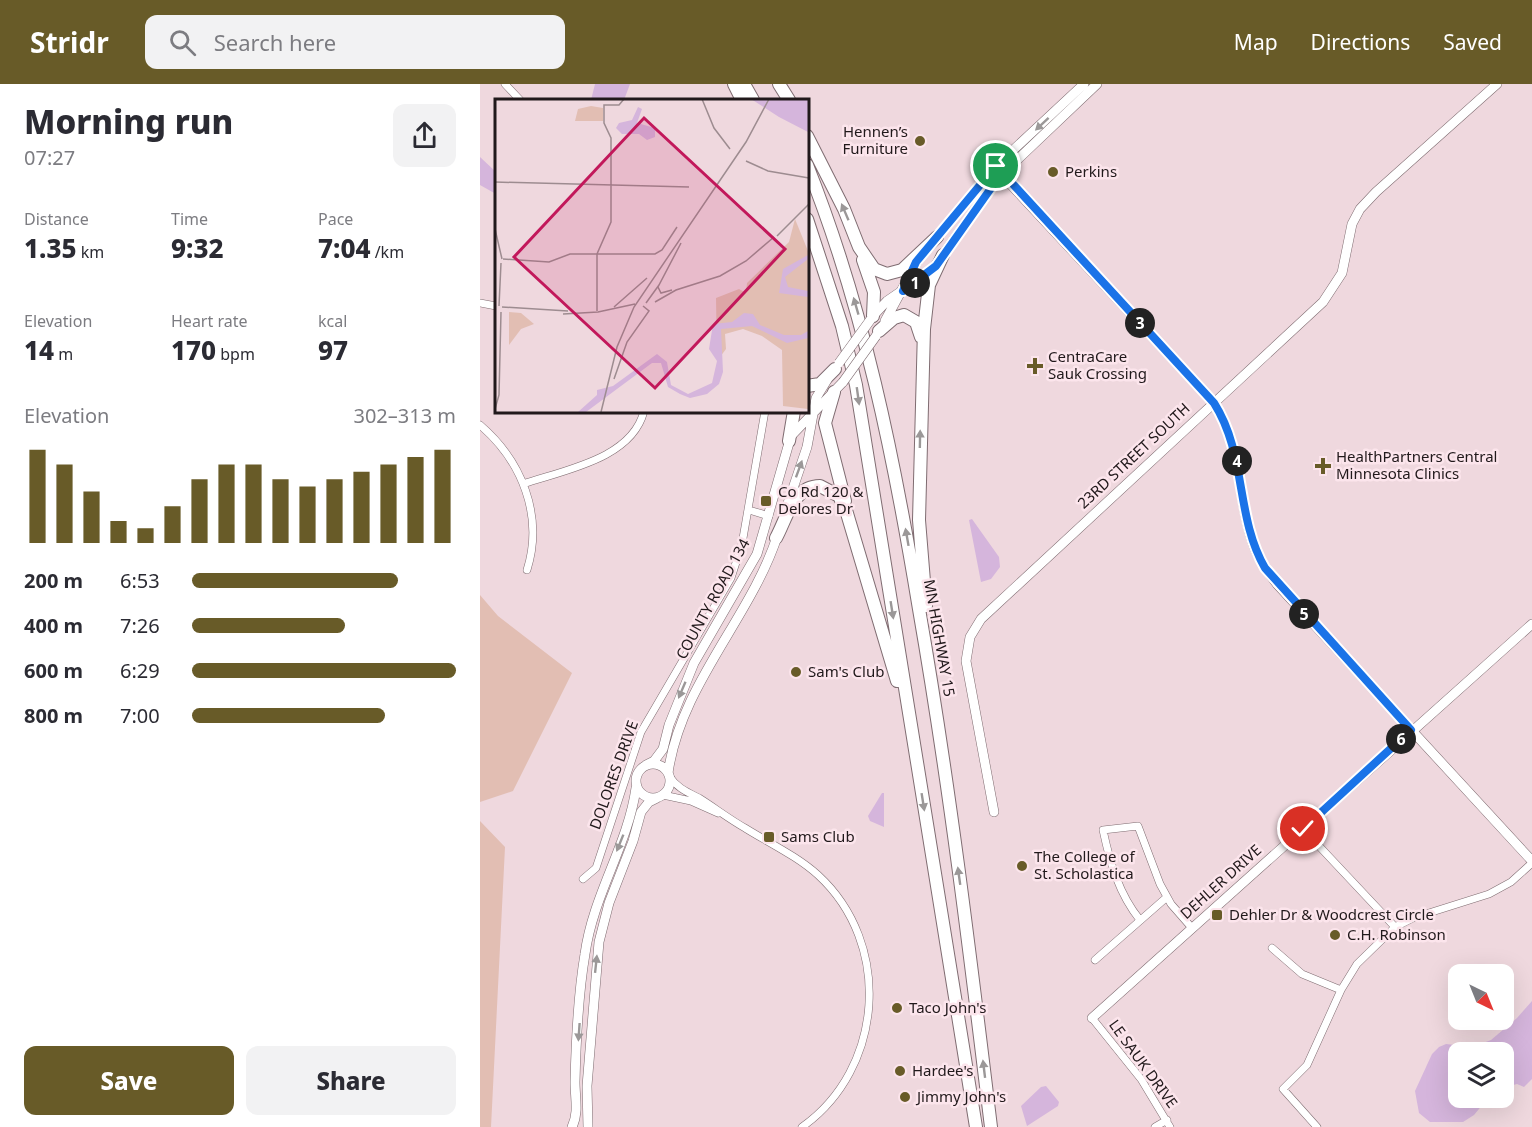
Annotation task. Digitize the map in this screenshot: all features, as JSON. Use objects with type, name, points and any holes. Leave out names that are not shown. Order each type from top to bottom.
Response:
[{"type":"highway","points":[[735,84],[742,99]]},
{"type":"highway","points":[[744,84],[752,99]]},
{"type":"highway","points":[[771,84],[778,99]]},
{"type":"highway","points":[[779,84],[788,99]]},
{"type":"highway","points":[[808,138],[844,209],[858,245],[874,292],[872,317]]},
{"type":"highway","name":"MN HIGHWAY 15","points":[[808,168],[833,234],[863,330],[899,489],[935,700],[991,1127]]},
{"type":"highway","points":[[808,222],[842,326],[856,385],[976,1127]]},
{"type":"highway","points":[[858,245],[874,269],[893,273],[911,262],[937,237]]},
{"type":"highway","points":[[935,700],[919,520],[923,359],[929,285],[943,255]]},
{"type":"highway","points":[[878,333],[894,318],[910,316],[920,331],[923,359]]},
{"type":"highway","points":[[808,386],[819,384],[837,366]]},
{"type":"highway","points":[[834,392],[827,415],[826,430],[888,646],[916,759]]},
{"type":"highway","points":[[789,441],[794,412]]},
{"type":"highway","points":[[776,538],[799,494],[809,487],[820,486],[834,492],[843,502],[855,537]]},
{"type":"street","points":[[505,84],[519,99]]},
{"type":"street","name":"COUNTY ROAD 134","points":[[646,765],[654,760],[663,749],[669,724],[694,663],[749,570],[762,541],[789,441],[795,430],[843,382],[878,333],[903,291],[916,262],[996,166],[1084,84]]},
{"type":"street","name":"COUNTY ROAD 134","points":[[669,774],[675,739],[702,677],[758,580],[776,538],[807,447],[819,393],[872,317],[887,301],[926,276],[1001,174],[1097,84]]},
{"type":"street","name":"23RD STREET SOUTH","points":[[994,812],[966,661],[966,649],[981,619],[1330,293],[1342,273],[1352,224],[1366,202],[1497,84]]},
{"type":"street","points":[[1001,174],[1214,403],[1227,425],[1233,444],[1249,529],[1255,550],[1265,568],[1532,862],[1511,882],[1489,894],[1413,918],[1395,927],[1358,964],[1341,990],[1307,1065],[1282,1089],[1317,1127]]},
{"type":"street","points":[[480,303],[495,306]]},
{"type":"street","points":[[523,484],[611,453],[640,426],[644,412]]},
{"type":"street","name":"DOLORES DRIVE","points":[[583,879],[596,867],[641,732],[731,578],[742,544],[749,510],[765,412]]},
{"type":"street","points":[[480,425],[509,455],[523,484],[533,523],[532,555],[527,570]]},
{"type":"street","points":[[722,642],[770,541],[774,525],[769,516],[749,510]]},
{"type":"street","name":"DEHLER DRIVE","points":[[1092,1018],[1532,624]]},
{"type":"street","points":[[572,1127],[577,1115],[575,1082],[588,932],[601,891],[633,809],[636,777],[646,765],[656,764],[669,774],[674,784],[799,860],[817,875],[848,912],[865,953],[870,1009],[862,1047],[835,1096],[804,1126]]},
{"type":"street","points":[[588,1127],[587,1086],[599,942],[613,891],[633,842],[641,812],[669,786],[669,774]]},
{"type":"street","points":[[636,788],[647,798],[660,796],[691,801],[723,815]]},
{"type":"street","points":[[1140,920],[1130,908],[1118,883],[1103,830],[1138,826],[1153,868],[1167,897],[1192,928]]},
{"type":"street","points":[[1303,829],[1395,927]]},
{"type":"street","points":[[1095,960],[1167,897]]},
{"type":"street","points":[[1272,948],[1302,974],[1341,990]]},
{"type":"street","name":"LE SAUK DRIVE","points":[[1092,1018],[1141,1079],[1168,1124]]},
{"type":"street","points":[[1155,1127],[1168,1124]]},
{"type":"shaded area","points":[[595,84],[630,84],[624,99],[591,99]]},
{"type":"shaded area","points":[[480,157],[495,171],[495,193],[480,185]]},
{"type":"shaded area","points":[[972,519],[999,557],[1000,567],[991,579],[981,582],[969,520]]},
{"type":"shaded area","points":[[480,595],[498,616],[572,673],[513,791],[480,802]]},
{"type":"shaded area","points":[[884,793],[884,827],[870,821],[868,816]]},
{"type":"shaded area","points":[[480,821],[505,847],[491,1127],[480,1127]]},
{"type":"shaded area","points":[[1532,1001],[1532,1079],[1524,1087],[1514,1085],[1514,1042],[1486,1042],[1503,1030],[1514,1030],[1514,1021]]},
{"type":"shaded area","points":[[1448,1044],[1448,1108],[1480,1108],[1463,1122],[1430,1122],[1419,1113],[1415,1091],[1432,1054]]},
{"type":"shaded area","points":[[1046,1086],[1059,1102],[1058,1106],[1027,1126],[1021,1106],[1041,1087]]},
{"type":"place","name":"Hennen’s Furniture","points":[[920,141]]},
{"type":"place","name":"Perkins","points":[[1053,172]]},
{"type":"place","name":"CentraCare Sauk Crossing","points":[[1035,366]]},
{"type":"place","name":"HealthPartners Central Minnesota Clinics","points":[[1323,466]]},
{"type":"place","name":"Co Rd 120 & Delores Dr","points":[[766,501]]},
{"type":"place","name":"Sam's Club","points":[[796,672]]},
{"type":"place","name":"Sams Club","points":[[769,837]]},
{"type":"place","name":"The College of St. Scholastica","points":[[1022,866]]},
{"type":"place","name":"Dehler Dr & Woodcrest Circle","points":[[1217,915]]},
{"type":"place","name":"C.H. Robinson","points":[[1335,935]]},
{"type":"place","name":"Taco John's","points":[[897,1008]]},
{"type":"place","name":"Hardee's","points":[[900,1071]]},
{"type":"place","name":"Jimmy John's","points":[[905,1097]]},
{"type":"route","points":[[996,166],[916,262],[903,291],[926,276],[936,266],[1001,174],[1010,181],[1214,403],[1227,425],[1235,450],[1249,529],[1255,550],[1265,568],[1411,730],[1303,829]]}]
